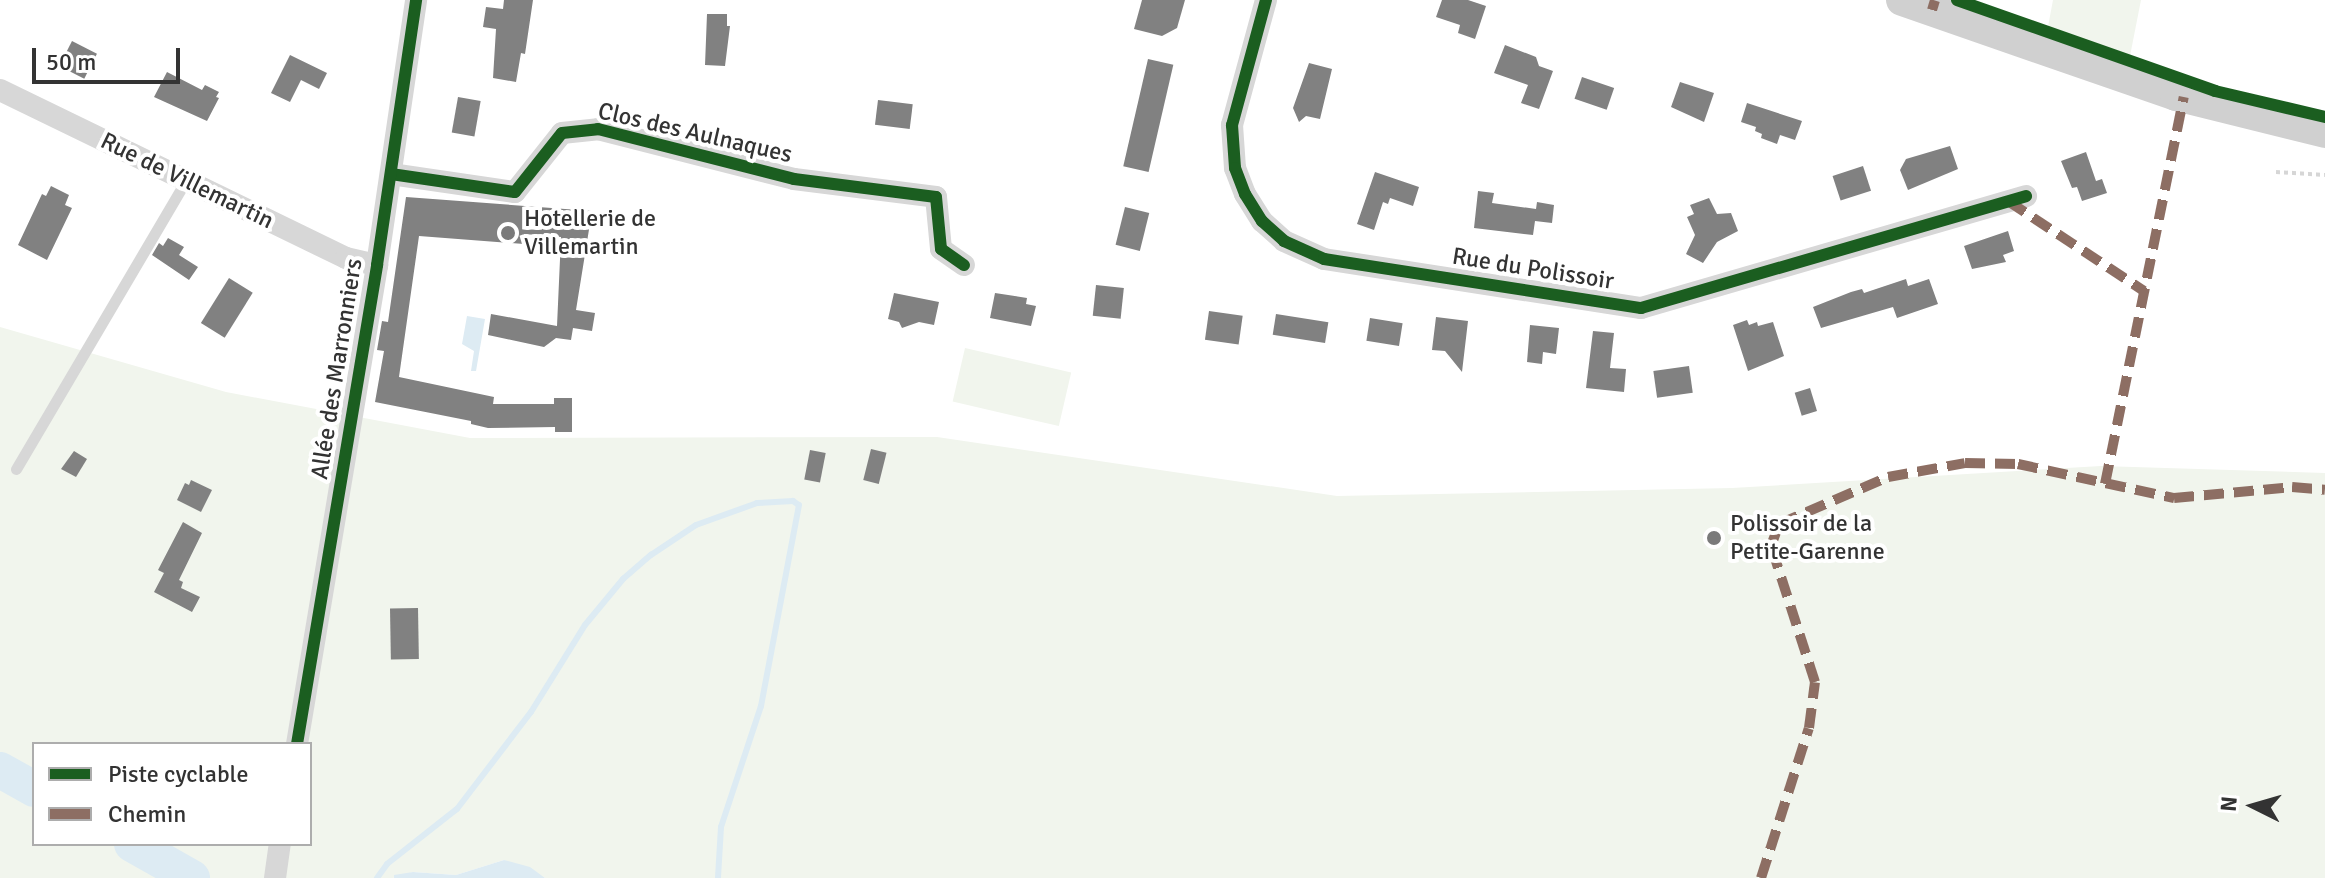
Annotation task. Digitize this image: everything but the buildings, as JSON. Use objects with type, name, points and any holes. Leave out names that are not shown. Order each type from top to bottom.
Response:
[{"type":"main road","points":[[1902,0],[2176,95],[2325,132]]},
{"type":"street","name":"Allée des Marronniers","points":[[297,742],[377,265],[416,0]]},
{"type":"street","name":"Rue du Polissoir","points":[[1266,0],[1232,125],[1235,168],[1245,194],[1262,221],[1284,241],[1324,259],[1641,308],[2026,196]]},
{"type":"street","name":"Rue de Villemartin","points":[[0,90],[346,258],[377,265]]},
{"type":"street","name":"Clos des Aulnaques","points":[[391,174],[515,192],[562,133],[598,129],[794,179],[936,197],[941,249],[964,265]]},
{"type":"street","points":[[275,878],[280,846]]},
{"type":"lane","points":[[16,469],[185,182]]},
{"type":"path","points":[[2276,172],[2325,175]]},
{"type":"shaded area","points":[[2053,0],[2141,0],[2130,56],[2047,32]]},
{"type":"shaded area","points":[[467,316],[485,319],[476,371],[471,371],[474,351],[462,344]]},
{"type":"shaded area","points":[[0,327],[226,392],[470,438],[937,437],[1337,496],[1732,488],[2101,466],[2325,473],[2325,878],[545,878],[504,860],[456,875],[413,872],[393,878],[0,878]]},
{"type":"shaded area","points":[[965,348],[1071,373],[1059,426],[953,402]]},
{"type":"shaded area","points":[[504,860],[530,867],[545,878],[394,878],[394,875],[413,872],[456,875]]},
{"type":"waterway","points":[[377,878],[387,864],[457,809],[531,712],[585,625],[623,579],[651,555],[696,525],[757,503],[793,501],[799,505],[761,706],[721,827],[718,878]]},
{"type":"waterway","points":[[0,770],[32,788]]},
{"type":"waterway","points":[[136,846],[192,878]]},
{"type":"marked path","points":[[1932,10],[1935,0]]},
{"type":"marked path","points":[[2105,484],[2184,97]]},
{"type":"marked path","points":[[2008,201],[2144,291]]},
{"type":"marked path","points":[[1761,878],[1809,728],[1815,682],[1771,546],[1779,524],[1888,477],[1965,463],[2018,464],[2174,498],[2292,487],[2325,490]]},
{"type":"cycle path","points":[[297,742],[377,265],[416,0]]},
{"type":"cycle path","points":[[1266,0],[1232,125],[1235,168],[1245,194],[1262,221],[1284,241],[1324,259],[1641,308],[2026,196]]},
{"type":"cycle path","points":[[1957,0],[2215,91],[2325,117]]},
{"type":"cycle path","points":[[391,174],[515,192],[562,133],[598,129],[794,179],[936,197],[941,249],[964,265]]},
{"type":"place","name":"Hotellerie de Villemartin","points":[[508,233]]},
{"type":"place","name":"Polissoir de la Petite-Garenne","points":[[1714,538]]}]
